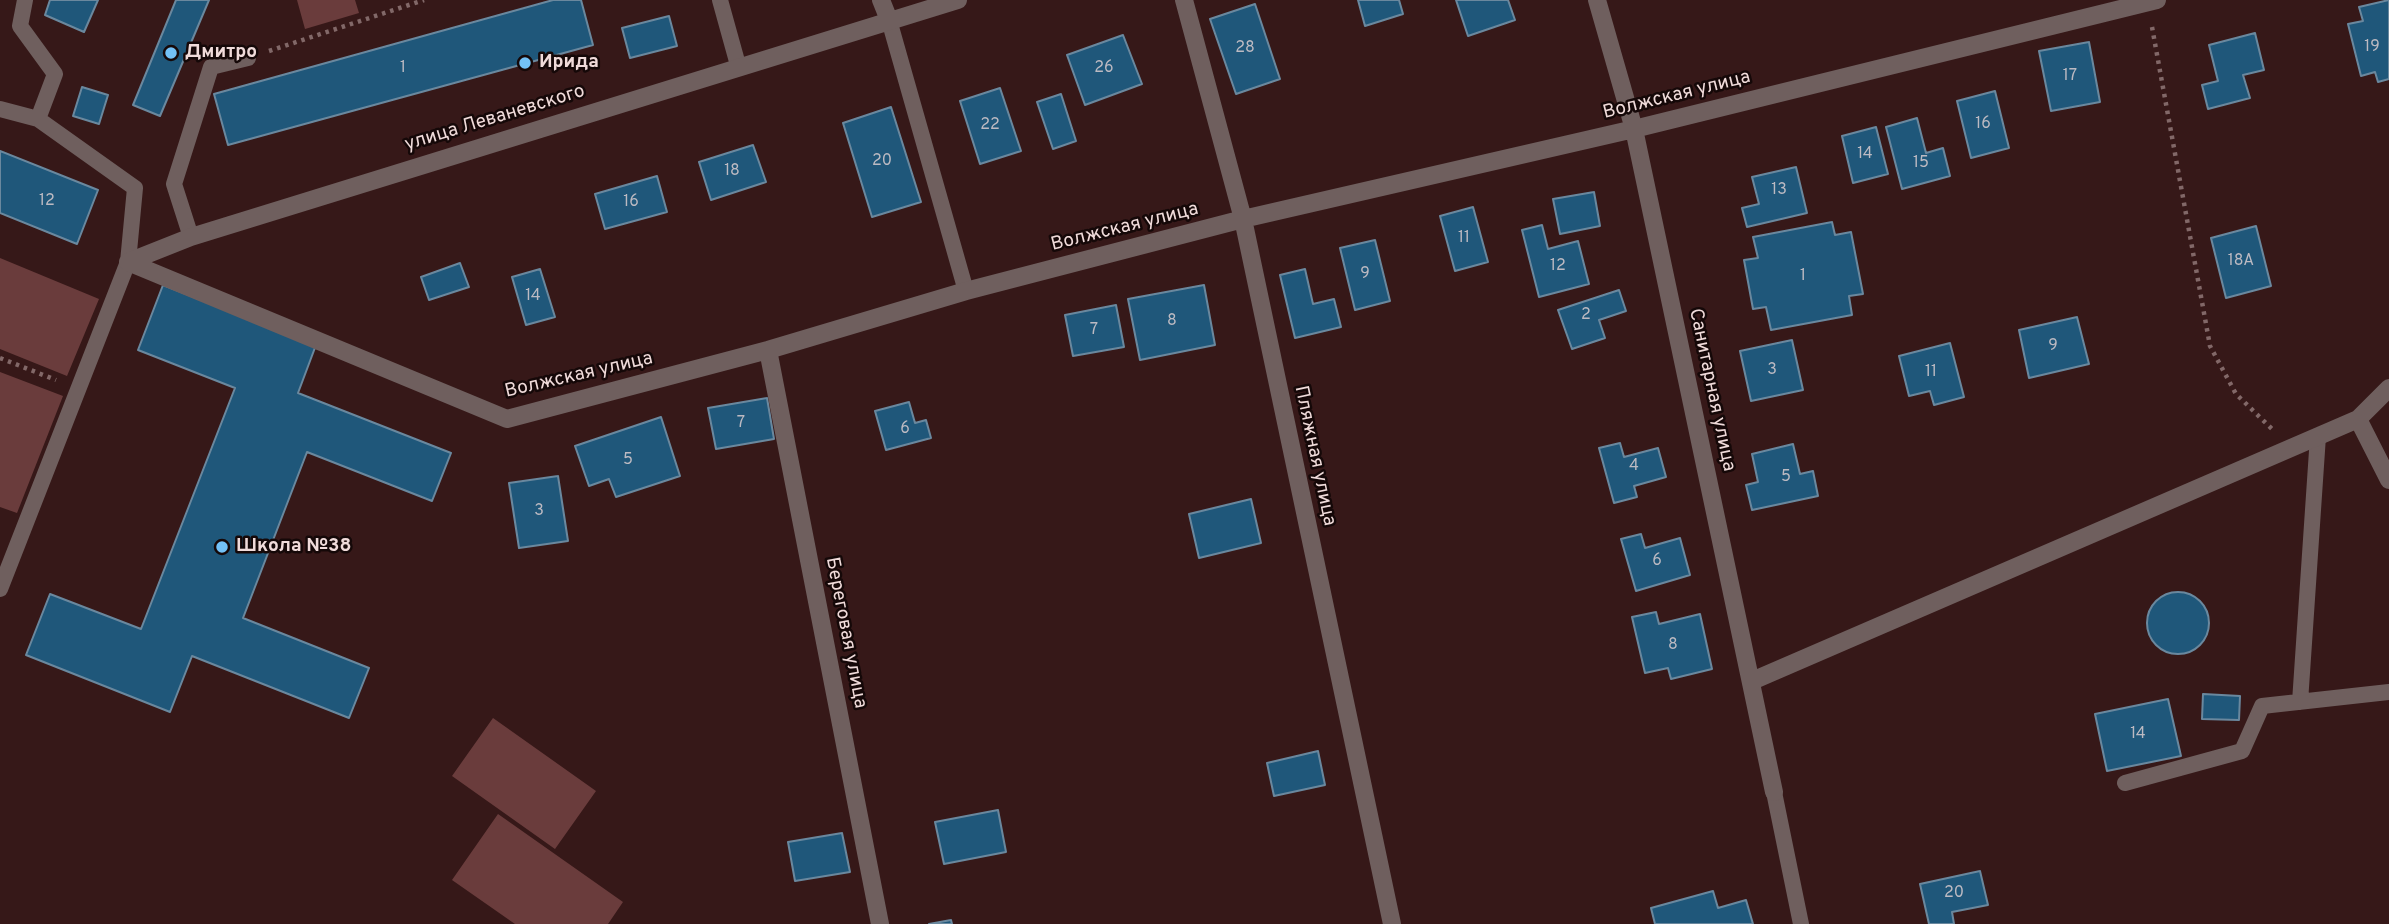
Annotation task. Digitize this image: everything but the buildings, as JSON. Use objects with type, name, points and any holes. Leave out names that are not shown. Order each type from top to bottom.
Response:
[{"type":"street","points":[[881,0],[890,19]]},
{"type":"street","name":"улица Леваневского","points":[[128,262],[191,237],[738,65],[958,0]]},
{"type":"street","name":"Пляжная улица","points":[[1184,0],[1242,219],[1392,924]]},
{"type":"street","name":"Санитарная улица","points":[[1597,0],[1634,129],[1774,792]]},
{"type":"street","name":"Волжская улица","points":[[128,262],[508,419],[768,350],[966,290],[1242,219],[1634,129],[2152,1]]},
{"type":"street","name":"Береговая улица","points":[[768,350],[880,924]]},
{"type":"street","points":[[1752,681],[2358,419],[2389,388]]},
{"type":"street","points":[[2358,419],[2389,480]]},
{"type":"lane","points":[[25,0],[20,26],[55,74],[38,119]]},
{"type":"lane","points":[[720,0],[738,65]]},
{"type":"lane","points":[[890,19],[966,290]]},
{"type":"lane","points":[[191,237],[174,184],[211,67],[248,58]]},
{"type":"lane","points":[[0,109],[38,119],[135,188],[128,262],[0,589]]},
{"type":"lane","points":[[2300,702],[2318,436]]},
{"type":"lane","points":[[2125,783],[2242,751],[2262,706],[2389,692]]},
{"type":"lane","points":[[1774,792],[1801,924]]},
{"type":"path","points":[[248,58],[424,0]]},
{"type":"path","points":[[2152,1],[2210,346],[2236,394],[2291,448]]},
{"type":"path","points":[[0,358],[61,382]]},
{"type":"shaded area","points":[[297,0],[355,0],[359,13],[305,29]]},
{"type":"shaded area","points":[[0,258],[99,299],[67,376],[0,349]]},
{"type":"shaded area","points":[[0,372],[63,396],[17,513],[0,507]]},
{"type":"shaded area","points":[[493,718],[596,791],[555,849],[452,776]]},
{"type":"shaded area","points":[[498,814],[623,902],[608,924],[515,924],[452,880]]},
{"type":"place","name":"Дмитро","points":[[171,53]]},
{"type":"place","name":"Ирида","points":[[525,63]]},
{"type":"place","name":"Школа №38","points":[[222,547]]}]
